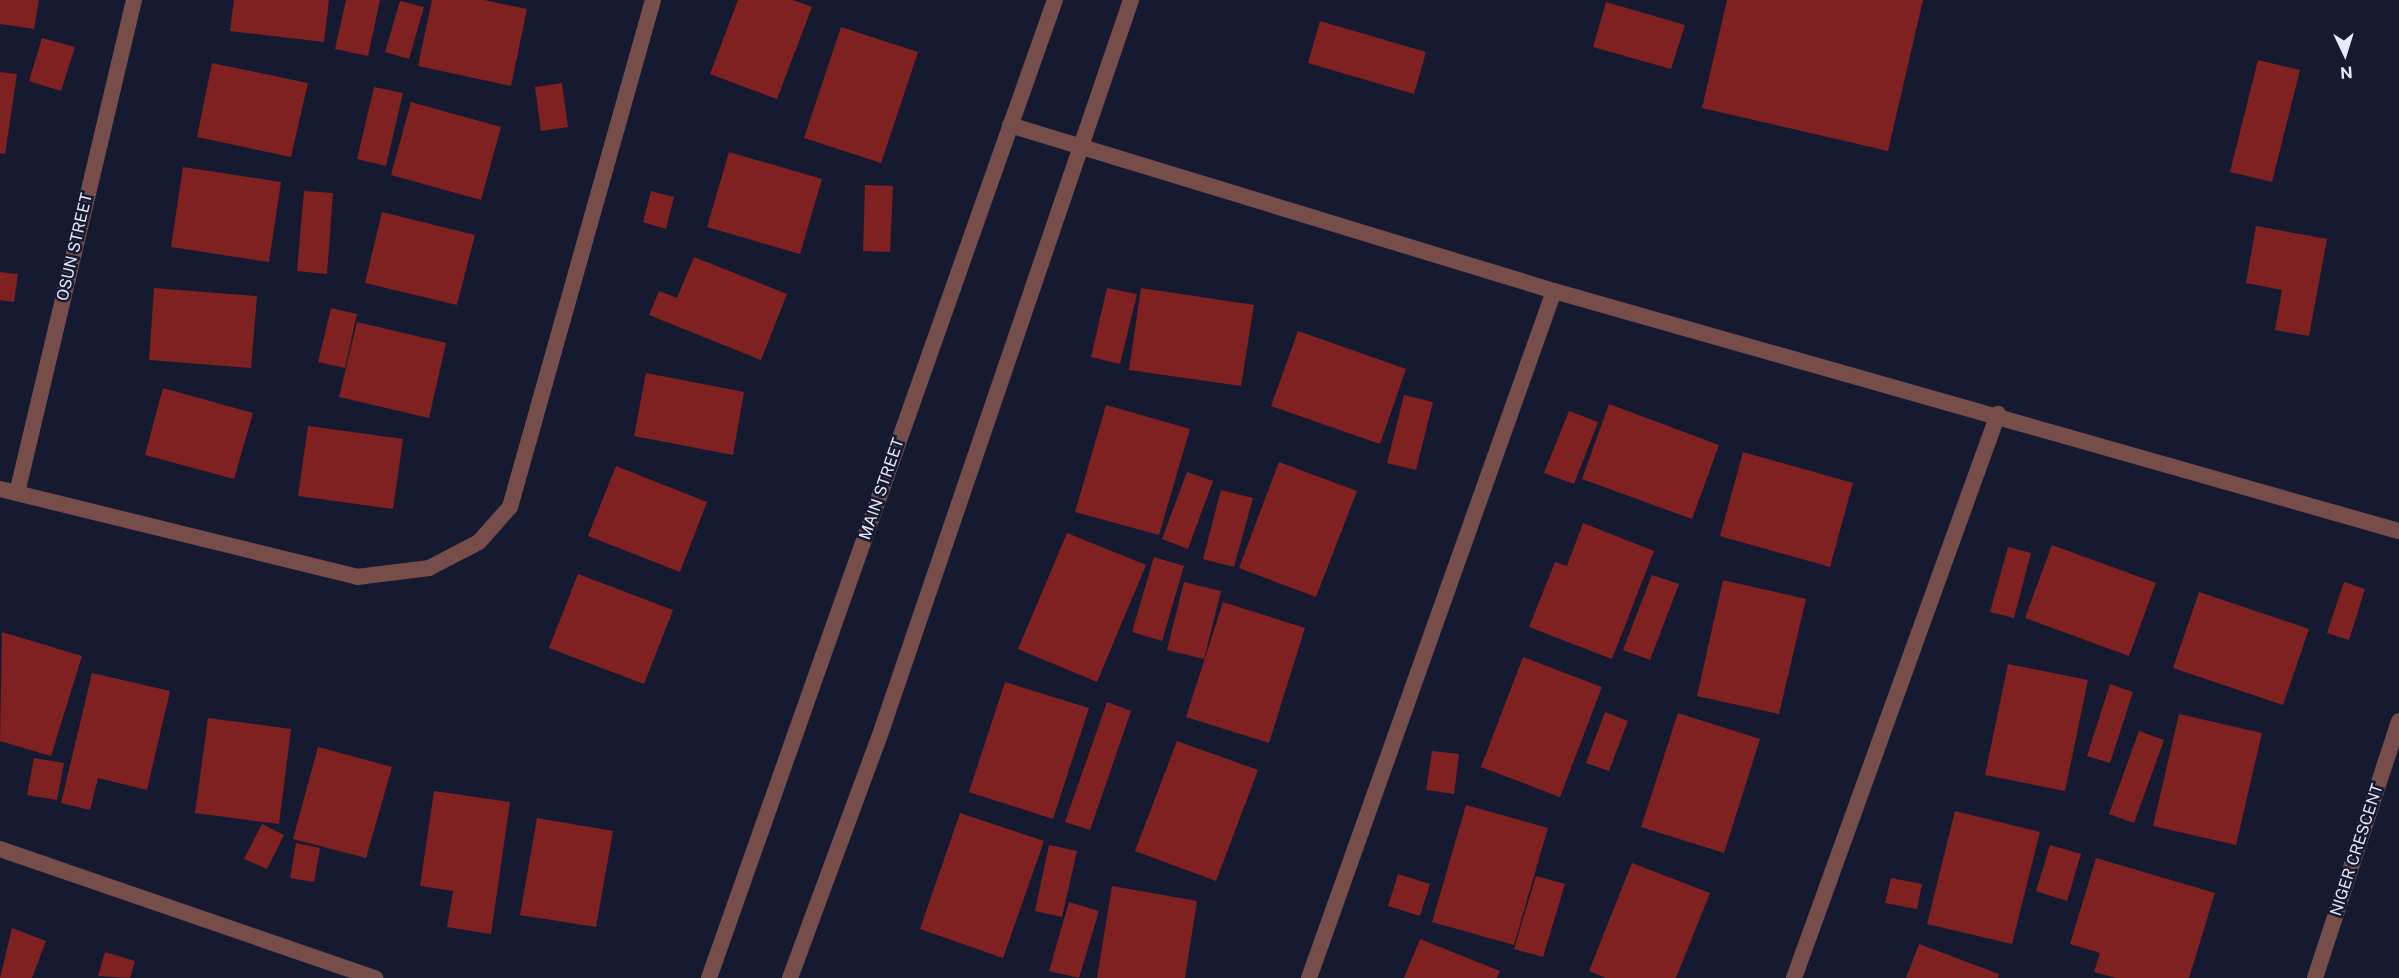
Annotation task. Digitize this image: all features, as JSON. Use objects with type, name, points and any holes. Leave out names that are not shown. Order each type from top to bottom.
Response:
[{"type":"street","name":"OSUN STREET","points":[[16,493],[134,0]]},
{"type":"street","points":[[0,489],[357,577],[429,568],[479,542],[510,507],[652,0]]},
{"type":"street","name":"MAIN STREET","points":[[709,978],[1055,0]]},
{"type":"street","points":[[790,978],[883,726],[1131,0]]},
{"type":"street","points":[[1010,125],[1079,150],[1554,291],[1998,414],[2399,531]]},
{"type":"street","points":[[1309,978],[1554,291]]},
{"type":"street","points":[[1794,978],[1998,414]]},
{"type":"street","name":"NIGER CRESCENT","points":[[2315,978],[2399,721]]},
{"type":"street","points":[[0,849],[375,978]]},
{"type":"building","points":[[0,0],[39,0],[34,29],[0,24]]},
{"type":"building","points":[[234,0],[329,0],[324,42],[230,31]]},
{"type":"building","points":[[346,0],[380,0],[368,56],[335,49]]},
{"type":"building","points":[[432,0],[484,0],[527,9],[511,86],[418,66]]},
{"type":"building","points":[[738,0],[793,0],[812,7],[777,99],[710,74]]},
{"type":"building","points":[[1727,0],[1923,0],[1888,151],[1702,108]]},
{"type":"building","points":[[400,1],[424,7],[409,59],[385,52]]},
{"type":"building","points":[[1606,2],[1685,25],[1671,69],[1593,47]]},
{"type":"building","points":[[1320,21],[1426,52],[1414,94],[1308,63]]},
{"type":"building","points":[[841,27],[918,52],[881,163],[804,138]]},
{"type":"building","points":[[42,38],[75,47],[61,91],[29,81]]},
{"type":"building","points":[[2258,60],[2300,70],[2272,182],[2230,172]]},
{"type":"building","points":[[212,63],[308,83],[291,157],[197,137]]},
{"type":"building","points":[[0,72],[17,74],[5,154],[0,153]]},
{"type":"building","points":[[562,83],[568,127],[541,131],[535,87]]},
{"type":"building","points":[[374,87],[403,93],[386,166],[357,159]]},
{"type":"building","points":[[411,102],[501,127],[481,200],[391,175]]},
{"type":"building","points":[[729,152],[822,179],[800,254],[707,227]]},
{"type":"building","points":[[183,167],[281,182],[269,262],[171,247]]},
{"type":"building","points":[[865,185],[893,186],[890,252],[863,251]]},
{"type":"building","points":[[304,191],[333,193],[327,274],[297,271]]},
{"type":"building","points":[[651,191],[674,197],[666,229],[643,222]]},
{"type":"building","points":[[382,212],[475,235],[457,305],[365,283]]},
{"type":"building","points":[[2256,226],[2327,239],[2309,336],[2275,330],[2282,290],[2246,283]]},
{"type":"building","points":[[694,257],[787,294],[761,360],[649,315],[659,291],[677,298]]},
{"type":"building","points":[[0,272],[18,274],[14,302],[0,300]]},
{"type":"building","points":[[154,288],[257,296],[251,368],[149,360]]},
{"type":"building","points":[[1107,288],[1137,294],[1120,364],[1091,357]]},
{"type":"building","points":[[1141,288],[1254,305],[1241,386],[1129,370]]},
{"type":"building","points":[[331,308],[357,314],[345,368],[318,362]]},
{"type":"building","points":[[357,322],[446,343],[429,418],[339,397]]},
{"type":"building","points":[[1298,331],[1406,369],[1380,444],[1271,406]]},
{"type":"building","points":[[646,373],[744,392],[733,455],[634,436]]},
{"type":"building","points":[[163,388],[253,413],[234,479],[145,455]]},
{"type":"building","points":[[1404,395],[1433,402],[1416,470],[1387,463]]},
{"type":"building","points":[[1609,404],[1719,445],[1692,519],[1582,479]]},
{"type":"building","points":[[1106,405],[1190,429],[1159,535],[1075,512]]},
{"type":"building","points":[[1569,411],[1598,422],[1574,484],[1544,473]]},
{"type":"building","points":[[308,426],[403,439],[393,509],[298,496]]},
{"type":"building","points":[[1743,452],[1853,483],[1830,567],[1720,536]]},
{"type":"building","points":[[1279,462],[1357,491],[1316,597],[1239,568]]},
{"type":"building","points":[[616,466],[707,502],[680,572],[588,536]]},
{"type":"building","points":[[1187,472],[1213,481],[1188,549],[1162,539]]},
{"type":"building","points":[[1221,490],[1253,498],[1234,567],[1203,559]]},
{"type":"building","points":[[1583,523],[1654,551],[1612,659],[1529,627],[1555,562],[1567,566]]},
{"type":"building","points":[[1067,533],[1146,565],[1097,682],[1018,649]]},
{"type":"building","points":[[2052,545],[2156,583],[2129,656],[2025,618]]},
{"type":"building","points":[[2008,547],[2031,553],[2014,618],[1990,612]]},
{"type":"building","points":[[1154,557],[1184,566],[1162,641],[1132,632]]},
{"type":"building","points":[[578,574],[673,610],[644,684],[549,648]]},
{"type":"building","points":[[1652,575],[1679,584],[1650,660],[1623,650]]},
{"type":"building","points":[[1723,580],[1806,599],[1779,714],[1697,696]]},
{"type":"building","points":[[1184,582],[1221,591],[1204,659],[1167,650]]},
{"type":"building","points":[[2344,582],[2365,589],[2349,640],[2327,633]]},
{"type":"building","points":[[2199,592],[2309,629],[2283,705],[2173,668]]},
{"type":"building","points":[[1223,602],[1305,628],[1269,743],[1186,717]]},
{"type":"building","points":[[2,632],[82,656],[51,756],[0,741]]},
{"type":"building","points":[[1523,657],[1602,687],[1560,797],[1481,767]]},
{"type":"building","points":[[2008,664],[2088,680],[2065,791],[1985,775]]},
{"type":"building","points":[[92,673],[170,691],[147,790],[98,778],[90,810],[61,803]]},
{"type":"building","points":[[1005,682],[1089,708],[1053,819],[969,792]]},
{"type":"building","points":[[2110,684],[2133,692],[2110,763],[2087,756]]},
{"type":"building","points":[[1107,702],[1131,711],[1090,830],[1065,822]]},
{"type":"building","points":[[1605,712],[1628,721],[1609,771],[1586,763]]},
{"type":"building","points":[[1678,713],[1760,739],[1724,853],[1641,827]]},
{"type":"building","points":[[2179,714],[2262,733],[2236,845],[2153,826]]},
{"type":"building","points":[[208,718],[291,729],[279,824],[195,813]]},
{"type":"building","points":[[2139,731],[2164,740],[2134,823],[2109,814]]},
{"type":"building","points":[[1177,741],[1258,770],[1216,881],[1135,851]]},
{"type":"building","points":[[318,747],[392,767],[366,858],[293,839]]},
{"type":"building","points":[[1432,751],[1459,754],[1454,794],[1426,790]]},
{"type":"building","points":[[34,758],[64,763],[57,800],[27,795]]},
{"type":"building","points":[[434,791],[510,802],[491,934],[447,927],[453,891],[420,886]]},
{"type":"building","points":[[1466,805],[1548,828],[1514,945],[1432,922]]},
{"type":"building","points":[[1955,811],[2040,832],[2012,944],[1927,924]]},
{"type":"building","points":[[960,813],[1044,841],[1003,958],[920,929]]},
{"type":"building","points":[[537,818],[613,831],[596,927],[520,915]]},
{"type":"building","points":[[262,824],[284,835],[267,869],[244,859]]},
{"type":"building","points":[[296,843],[320,848],[314,882],[290,878]]},
{"type":"building","points":[[1049,845],[1077,851],[1062,917],[1035,911]]},
{"type":"building","points":[[2050,845],[2081,854],[2067,901],[2036,891]]},
{"type":"building","points":[[2096,858],[2215,893],[2189,978],[2116,978],[2094,972],[2100,953],[2070,944]]},
{"type":"building","points":[[1632,863],[1710,893],[1676,978],[1606,978],[1589,971]]},
{"type":"building","points":[[1398,874],[1430,884],[1420,916],[1388,906]]},
{"type":"building","points":[[1536,876],[1565,884],[1543,957],[1514,949]]},
{"type":"building","points":[[1891,878],[1922,884],[1917,909],[1885,903]]},
{"type":"building","points":[[1112,886],[1197,901],[1185,978],[1097,978]]},
{"type":"building","points":[[1069,902],[1099,911],[1079,978],[1049,971]]},
{"type":"building","points":[[12,928],[46,941],[32,978],[0,978]]},
{"type":"building","points":[[1420,939],[1500,971],[1497,978],[1404,978]]},
{"type":"building","points":[[1919,944],[1999,974],[1998,978],[1906,978]]},
{"type":"building","points":[[105,952],[135,961],[130,978],[98,976]]}]
